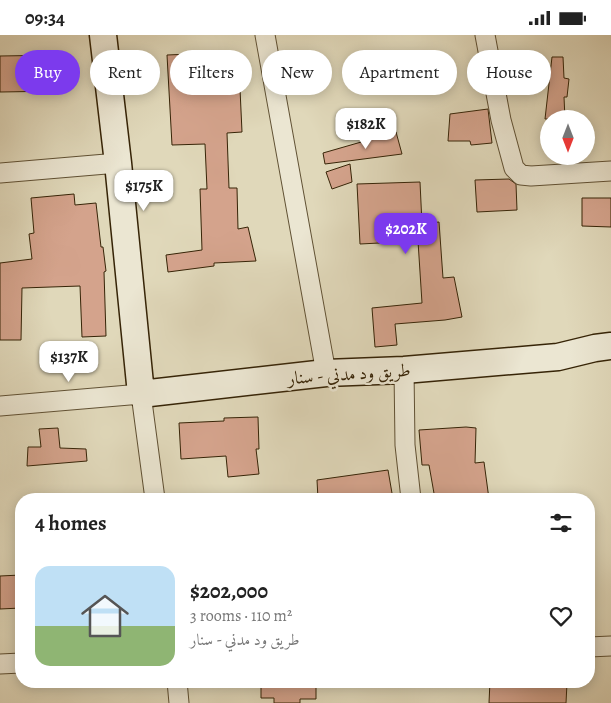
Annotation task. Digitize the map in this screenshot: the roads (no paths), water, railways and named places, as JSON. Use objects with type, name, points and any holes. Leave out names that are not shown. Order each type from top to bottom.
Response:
[{"type":"street","points":[[103,35],[153,493]]},
{"type":"street","points":[[265,35],[326,373]]},
{"type":"street","points":[[485,35],[501,119],[514,168],[521,175],[531,176],[611,171]]},
{"type":"street","points":[[0,173],[118,163]]},
{"type":"street","points":[[558,357],[611,346]]},
{"type":"street","points":[[558,357],[595,363],[611,363]]},
{"type":"street","name":"طريق ود مدني - سنار","points":[[141,394],[326,373],[404,370],[558,357]]},
{"type":"street","points":[[404,370],[405,445],[410,493]]},
{"type":"street","points":[[0,406],[141,394]]},
{"type":"street","points":[[595,647],[611,646]]},
{"type":"street","points":[[0,664],[15,663]]},
{"type":"street","points":[[178,688],[179,703]]}]
